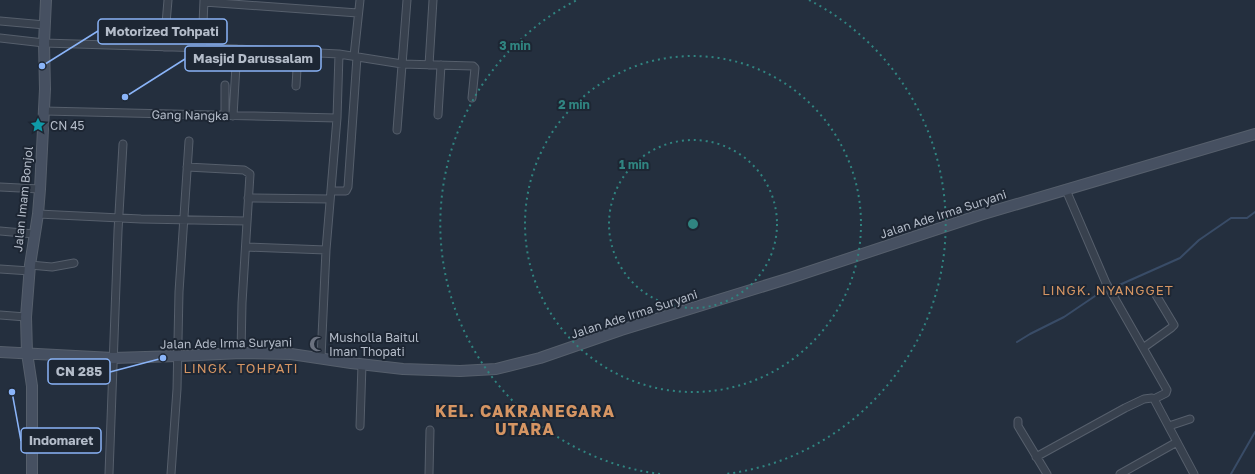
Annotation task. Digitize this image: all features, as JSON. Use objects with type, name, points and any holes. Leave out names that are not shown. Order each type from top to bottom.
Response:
[{"type":"street","name":"Jalan Imam Bonjol","points":[[32,474],[32,386],[27,353],[26,317],[30,268],[38,214],[40,188],[44,111],[44,43],[46,0]]},
{"type":"street","points":[[164,48],[168,0]]},
{"type":"street","points":[[331,191],[346,191],[348,187],[355,56],[360,0]]},
{"type":"street","points":[[398,130],[407,0]]},
{"type":"street","points":[[429,65],[433,0]]},
{"type":"street","points":[[202,48],[204,1],[358,13]]},
{"type":"street","points":[[0,21],[45,25]]},
{"type":"street","points":[[0,38],[44,43],[339,54],[402,64],[473,66],[475,68],[472,98]]},
{"type":"street","points":[[233,116],[236,49]]},
{"type":"street","points":[[296,86],[298,52]]},
{"type":"street","points":[[321,358],[326,250],[337,118],[339,54]]},
{"type":"street","points":[[438,115],[441,65]]},
{"type":"street","points":[[225,85],[225,116]]},
{"type":"street","name":"Gang Nangka","points":[[44,111],[196,116],[337,118]]},
{"type":"street","name":"Jalan Ade Irma Suryani","points":[[0,352],[113,358],[241,353],[291,354],[362,364],[432,371],[496,369],[566,350],[627,328],[790,278],[980,215],[1255,134]]},
{"type":"street","points":[[171,474],[177,389],[179,292],[189,141]]},
{"type":"street","points":[[109,474],[123,144]]},
{"type":"street","points":[[188,167],[244,170],[250,175],[241,353]]},
{"type":"street","points":[[0,188],[40,188]]},
{"type":"street","points":[[1036,457],[1125,408],[1148,398],[1154,399],[1166,393],[1167,390],[1106,283],[1066,190]]},
{"type":"street","points":[[248,198],[330,199]]},
{"type":"street","points":[[38,214],[184,221],[247,221]]},
{"type":"street","points":[[0,231],[34,234]]},
{"type":"street","points":[[246,247],[326,250]]},
{"type":"street","points":[[0,269],[52,267],[74,263]]},
{"type":"street","points":[[1143,348],[1174,325],[1153,290]]},
{"type":"street","points":[[0,315],[26,317]]},
{"type":"street","points":[[360,426],[362,364]]},
{"type":"street","points":[[1154,399],[1194,474]]},
{"type":"street","points":[[1169,426],[1190,419]]},
{"type":"street","points":[[1018,421],[1018,425],[1047,474]]},
{"type":"street","points":[[429,474],[430,430]]},
{"type":"street","points":[[1120,474],[1177,442]]},
{"type":"waterway","points":[[1017,342],[1064,317],[1101,292],[1180,258],[1199,240],[1231,218],[1247,218],[1255,212]]},
{"type":"waterway","points":[[1231,474],[1255,432]]},
{"type":"place","name":"Motorized Tohpati","points":[[42,66]]},
{"type":"place","name":"Masjid Darussalam","points":[[125,97]]},
{"type":"place","name":"CN 45","points":[[38,125]]},
{"type":"place","name":"Musholla Baitul Iman Thopati","points":[[317,344]]},
{"type":"place","name":"CN 285","points":[[163,358]]},
{"type":"place","name":"Indomaret","points":[[12,392]]},
{"type":"district","name":"LINGK. NYANGGET","points":[[1108,290]]},
{"type":"district","name":"LINGK. TOHPATI","points":[[241,368]]},
{"type":"district","name":"KEL. CAKRANEGARA UTARA","points":[[525,420]]}]
